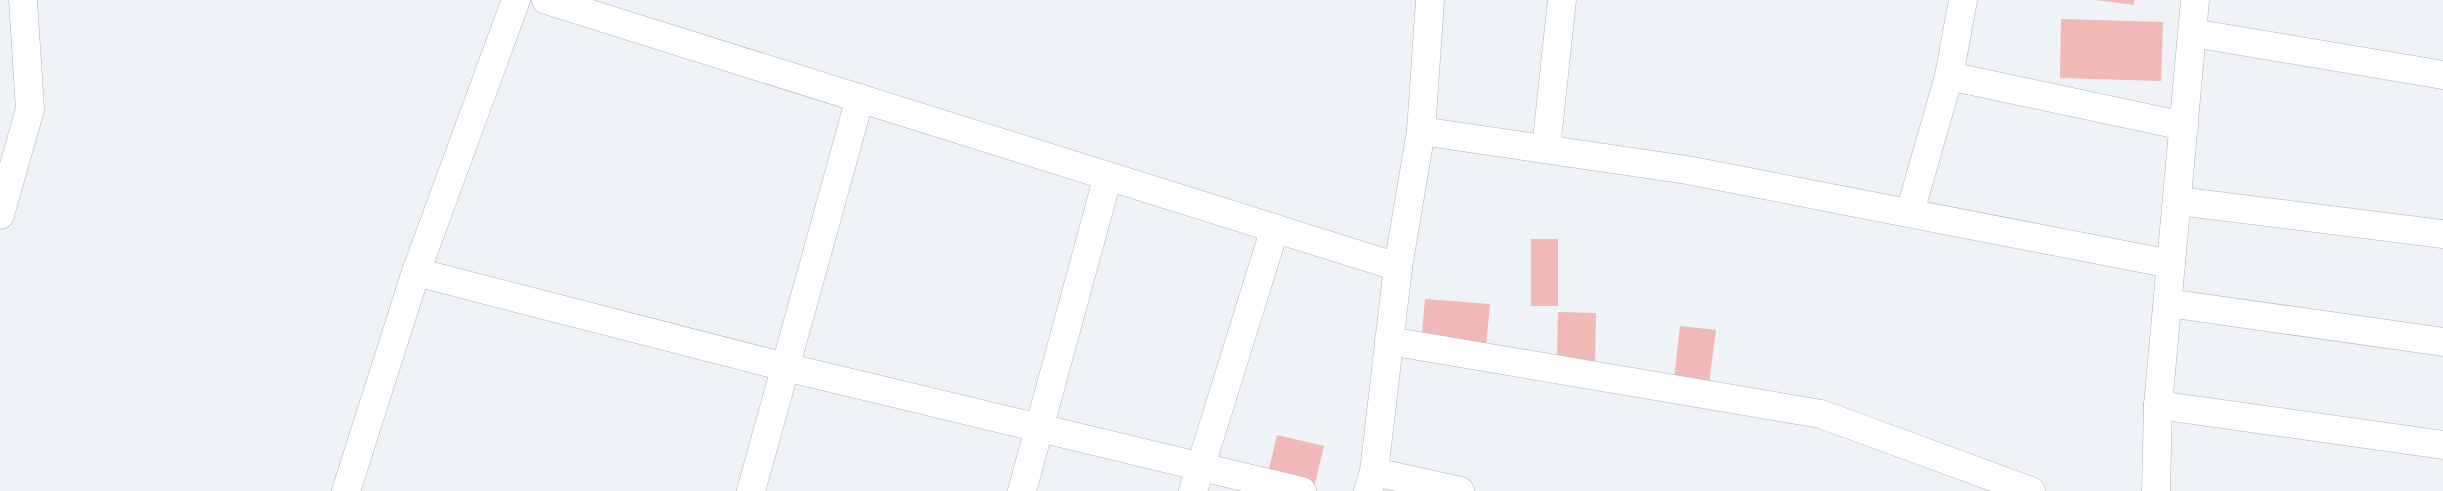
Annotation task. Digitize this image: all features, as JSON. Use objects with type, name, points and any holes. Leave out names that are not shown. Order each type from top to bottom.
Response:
[{"type":"street","points":[[0,215],[30,109],[23,0]]},
{"type":"street","points":[[346,491],[416,272],[516,0]]},
{"type":"street","points":[[546,0],[1398,267]]},
{"type":"street","points":[[1430,0],[1421,131],[1398,267],[1371,481],[1460,491]]},
{"type":"street","points":[[1546,149],[1562,0]]},
{"type":"street","points":[[1910,212],[1948,76],[1963,0]]},
{"type":"street","points":[[2156,491],[2158,405],[2196,0]]},
{"type":"street","points":[[2193,33],[2443,75]]},
{"type":"street","points":[[1948,76],[2184,126]]},
{"type":"street","points":[[751,491],[860,98]]},
{"type":"street","points":[[1421,131],[1687,170],[2171,264]]},
{"type":"street","points":[[1022,491],[1108,176]]},
{"type":"street","points":[[2178,201],[2443,234]]},
{"type":"street","points":[[1197,479],[1276,228]]},
{"type":"street","points":[[416,272],[785,368],[1039,428],[1197,479],[1302,491]]},
{"type":"street","points":[[2168,303],[2443,342]]},
{"type":"street","points":[[1389,341],[1821,414],[2031,491]]},
{"type":"street","points":[[2158,405],[2443,445]]},
{"type":"building","points":[[2096,0],[2134,0],[2134,5]]},
{"type":"building","points":[[2061,19],[2163,22],[2161,81],[2060,78]]},
{"type":"building","points":[[1531,239],[1558,239],[1558,306],[1531,306]]},
{"type":"building","points":[[1425,299],[1490,304],[1486,347],[1421,343]]},
{"type":"building","points":[[1558,312],[1596,313],[1595,362],[1557,361]]},
{"type":"building","points":[[1680,326],[1716,330],[1709,383],[1674,379]]},
{"type":"building","points":[[1277,435],[1324,446],[1313,491],[1266,482]]}]
